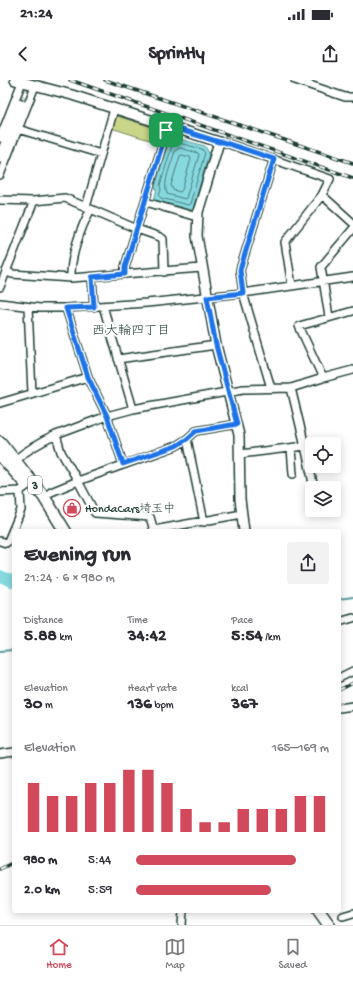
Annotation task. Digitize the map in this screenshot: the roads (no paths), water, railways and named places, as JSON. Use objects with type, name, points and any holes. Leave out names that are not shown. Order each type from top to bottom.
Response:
[{"type":"main road","name":"3","points":[[0,442],[44,497],[64,529]]},
{"type":"main road","name":"3","points":[[0,455],[24,489],[56,529]]},
{"type":"main road","points":[[322,913],[335,923]]},
{"type":"main road","points":[[329,913],[335,923]]},
{"type":"street","points":[[294,80],[345,97],[353,97]]},
{"type":"street","points":[[0,138],[18,81],[72,95],[223,142],[330,178],[322,195],[285,242],[292,286]]},
{"type":"street","points":[[0,175],[36,86]]},
{"type":"street","points":[[0,157],[21,104]]},
{"type":"street","points":[[71,278],[72,264],[76,248],[114,109]]},
{"type":"street","points":[[125,274],[125,267],[168,126]]},
{"type":"street","points":[[18,129],[101,154]]},
{"type":"street","points":[[219,142],[197,217],[197,244],[216,345],[237,424],[240,454],[240,500],[244,529]]},
{"type":"street","points":[[271,388],[243,293],[240,270],[274,159]]},
{"type":"street","points":[[322,195],[353,223]]},
{"type":"street","points":[[0,200],[33,201],[65,198],[137,230],[160,237],[163,239],[164,272]]},
{"type":"street","points":[[0,287],[33,201]]},
{"type":"street","points":[[146,202],[197,217]]},
{"type":"street","points":[[329,317],[322,281],[321,267],[353,229]]},
{"type":"street","points":[[6,271],[12,274],[71,278],[202,268]]},
{"type":"street","points":[[92,277],[94,307]]},
{"type":"street","points":[[0,303],[28,307],[94,307],[243,293],[353,277]]},
{"type":"street","points":[[103,306],[133,409]]},
{"type":"street","points":[[28,307],[32,394]]},
{"type":"street","points":[[66,308],[88,377],[107,416],[123,464]]},
{"type":"street","points":[[323,378],[299,326],[353,311]]},
{"type":"street","points":[[118,359],[216,345]]},
{"type":"street","points":[[15,460],[40,442],[107,416],[133,409],[243,388],[292,388],[353,370]]},
{"type":"street","points":[[0,403],[88,377]]},
{"type":"street","points":[[240,454],[305,446],[292,388]]},
{"type":"street","points":[[44,497],[51,492],[78,481],[176,446],[196,431],[237,424]]},
{"type":"street","points":[[56,436],[61,452],[95,513],[150,517],[153,529]]},
{"type":"street","points":[[187,439],[204,522]]},
{"type":"street","points":[[291,448],[293,474]]},
{"type":"street","points":[[0,492],[24,489],[21,510],[13,529]]},
{"type":"street","points":[[164,529],[242,514]]},
{"type":"street","points":[[195,523],[196,529]]},
{"type":"street","points":[[0,541],[8,541],[12,531]]},
{"type":"street","points":[[341,621],[353,618]]},
{"type":"street","points":[[341,677],[353,670]]},
{"type":"street","points":[[341,708],[353,706]]},
{"type":"street","points":[[0,754],[12,752]]},
{"type":"street","points":[[182,925],[183,913]]},
{"type":"street","points":[[335,923],[353,913]]},
{"type":"water","points":[[176,138],[205,146],[209,153],[193,209],[190,210],[154,200],[157,189],[155,188],[169,139],[175,141]]},
{"type":"waterway","points":[[0,576],[12,581]]},
{"type":"waterway","points":[[341,599],[353,597]]},
{"type":"waterway","points":[[0,651],[12,650]]},
{"type":"tunnel","points":[[21,104],[31,80]]},
{"type":"railway","points":[[70,80],[353,178]]},
{"type":"railway","points":[[105,80],[353,163]]},
{"type":"railway","points":[[341,689],[353,683]]},
{"type":"railway","points":[[0,869],[12,863]]},
{"type":"place","name":"HondaCars埼玉中","points":[[72,508]]},
{"type":"district","name":"西大輪四丁目","points":[[131,329]]}]
